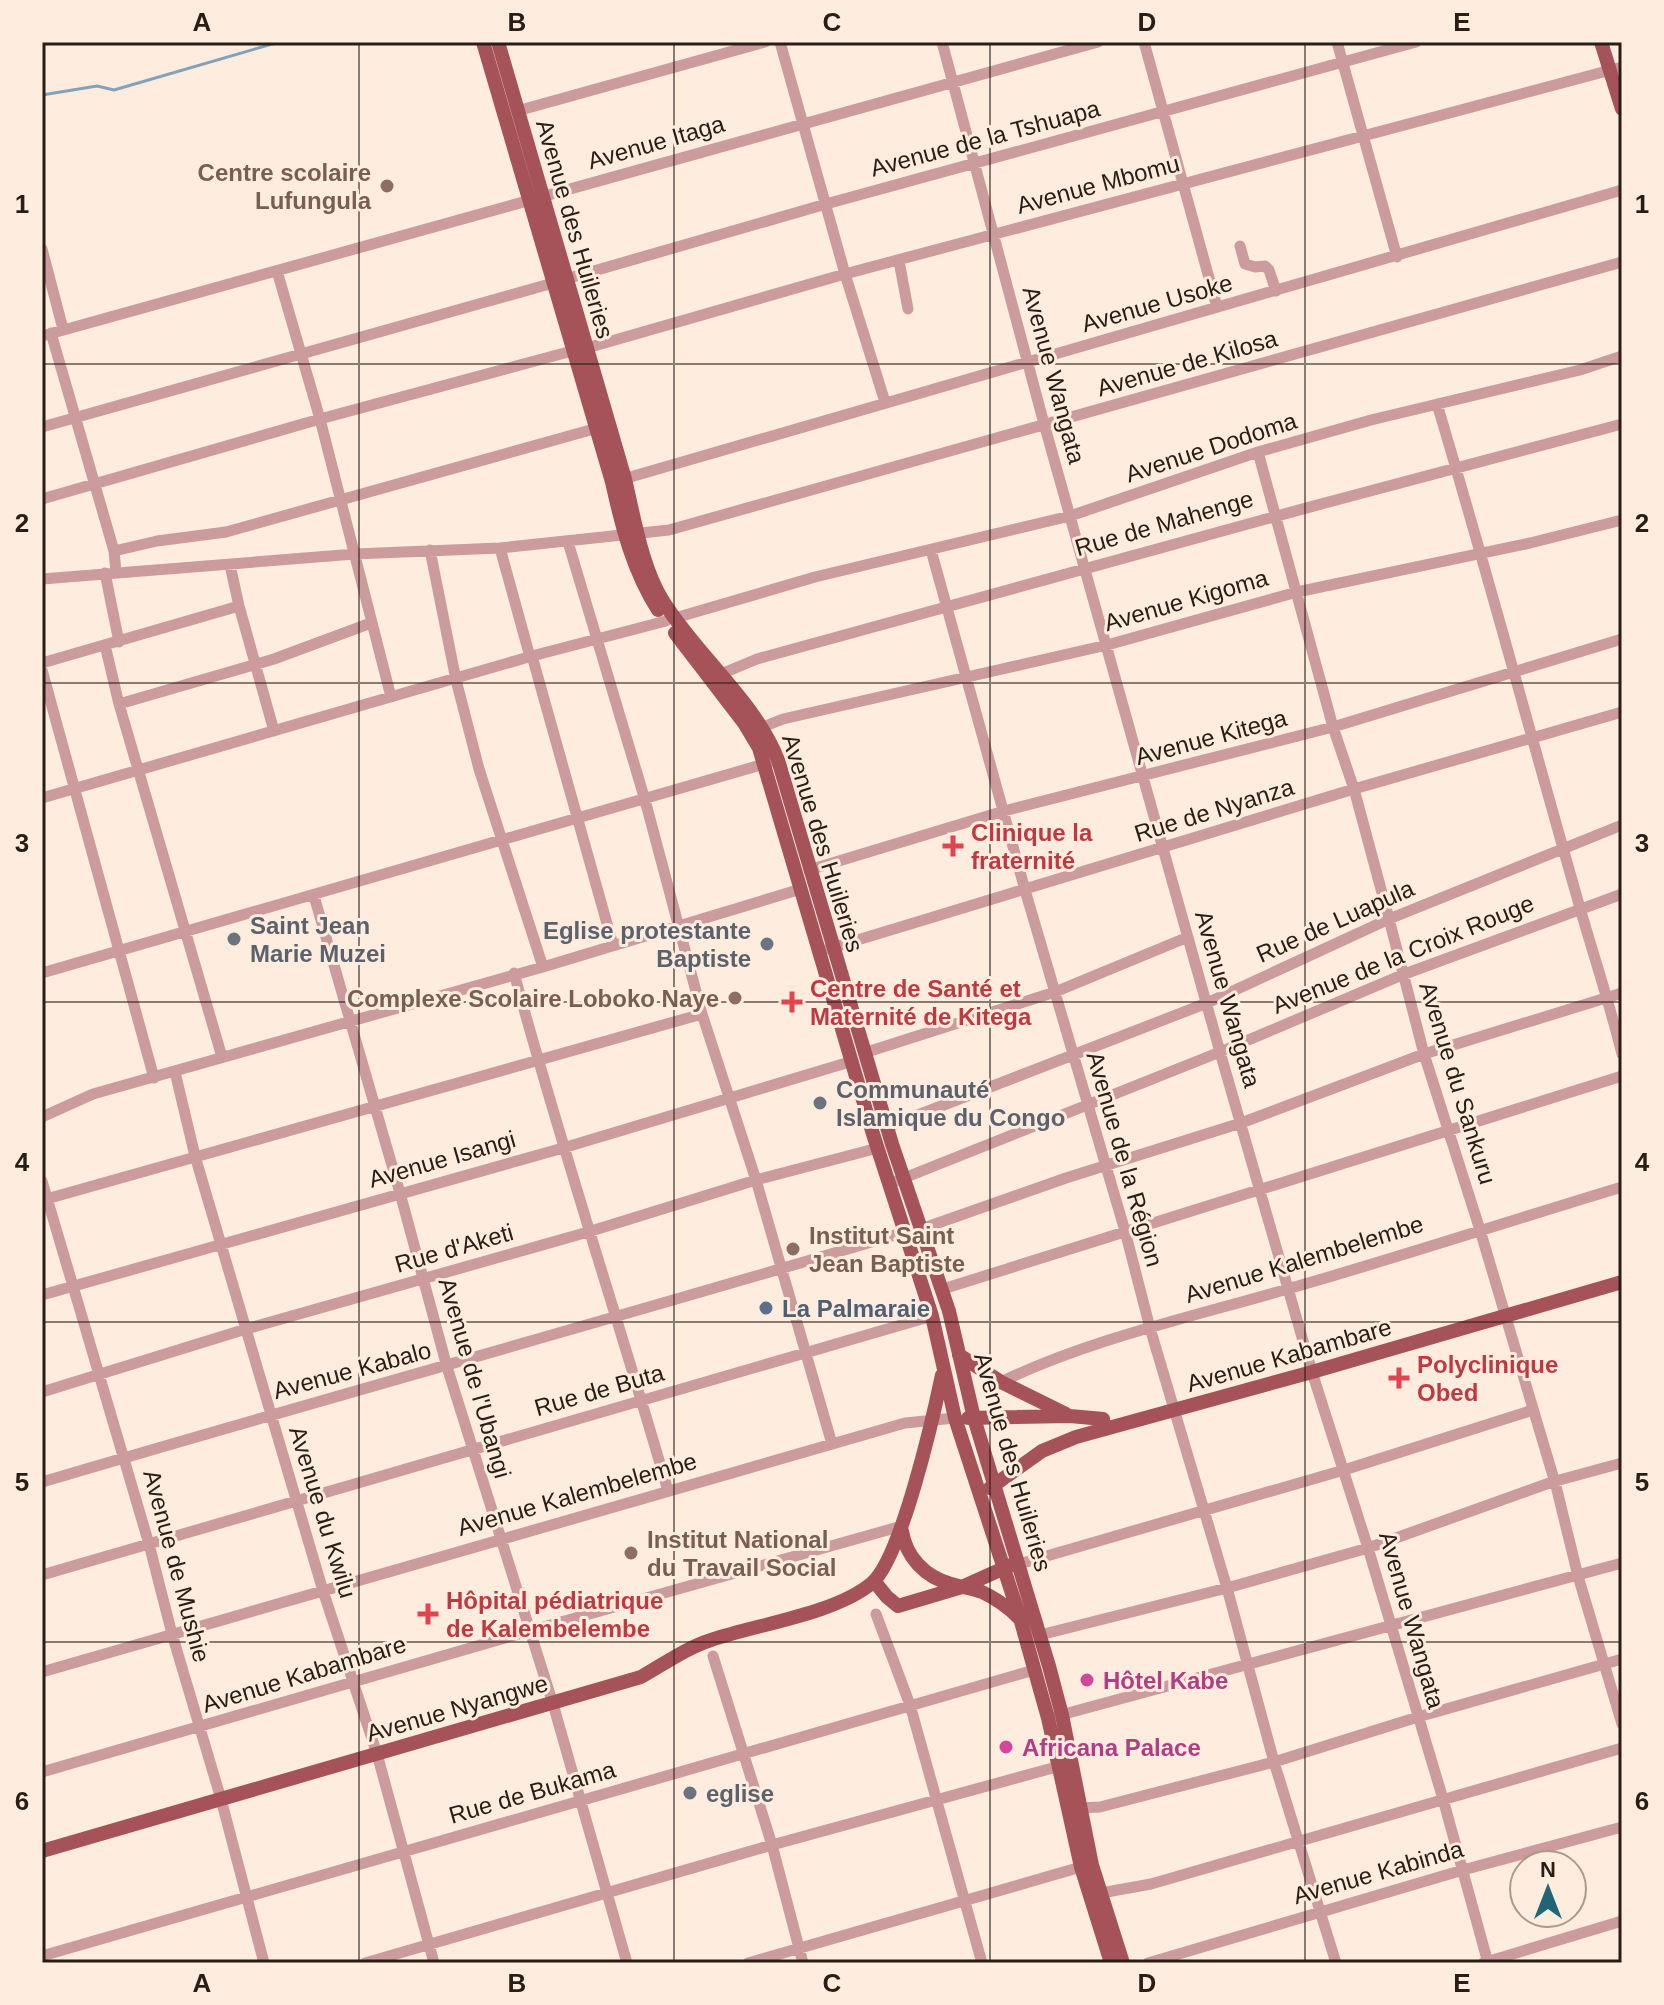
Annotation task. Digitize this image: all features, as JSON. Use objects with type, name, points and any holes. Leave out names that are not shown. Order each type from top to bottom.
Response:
[{"type":"main road","name":"Avenue des Huileries","points":[[483,42],[536,200],[618,481],[631,536],[670,619],[771,762],[809,870],[826,949],[858,1057],[878,1148],[921,1229],[943,1289],[974,1418],[995,1484],[1020,1618],[1034,1670],[1055,1717],[1092,1865],[1123,1963]]},
{"type":"main road","name":"Avenue des Huileries","points":[[498,42],[536,200]]},
{"type":"main road","points":[[1601,42],[1616,69],[1622,109]]},
{"type":"main road","name":"Avenue des Huileries","points":[[579,350],[594,429],[618,481]]},
{"type":"main road","name":"Avenue des Huileries","points":[[670,619],[721,674],[763,727],[801,889],[826,949]]},
{"type":"main road","name":"Avenue des Huileries","points":[[858,1057],[887,1127],[905,1232],[932,1316],[955,1418],[980,1495],[1040,1635],[1055,1717],[1060,1766],[1081,1867],[1111,1963]]},
{"type":"main road","name":"Avenue Kabambare","points":[[980,1495],[1042,1451],[1076,1437],[1622,1282]]},
{"type":"main road","points":[[959,1355],[1001,1382],[1070,1416]]},
{"type":"main road","name":"Avenue Nyangwe","points":[[42,1851],[641,1677],[701,1643],[833,1604],[874,1581],[891,1556],[902,1526],[943,1370]]},
{"type":"main road","name":"Avenue Kalembelembe","points":[[955,1418],[1070,1416],[1103,1419]]},
{"type":"main road","points":[[902,1526],[905,1546],[913,1560],[937,1579],[980,1591],[1002,1602],[1020,1618]]},
{"type":"main road","points":[[874,1581],[898,1606],[962,1587],[1012,1565]]},
{"type":"street","points":[[517,111],[765,42]]},
{"type":"street","points":[[780,42],[845,274],[885,402]]},
{"type":"street","name":"Avenue Wangata","points":[[942,42],[1045,426],[1220,1052],[1312,1372],[1443,1799],[1486,1963]]},
{"type":"street","name":"Avenue Itaga","points":[[52,333],[1098,42]]},
{"type":"street","points":[[1144,42],[1217,307]]},
{"type":"street","points":[[1337,42],[1397,257]]},
{"type":"street","name":"Avenue de la Tshuapa","points":[[42,427],[826,204],[1416,42]]},
{"type":"street","name":"Avenue Mbomu","points":[[42,499],[845,274],[1616,69]]},
{"type":"street","name":"Avenue Usoke","points":[[618,481],[1622,190]]},
{"type":"street","points":[[1240,246],[1245,264],[1265,266],[1269,270],[1276,291]]},
{"type":"street","points":[[42,249],[52,333],[114,551],[111,573],[119,642]]},
{"type":"street","points":[[899,261],[908,309]]},
{"type":"street","name":"Avenue de Kilosa","points":[[42,579],[355,554],[500,548],[631,536],[710,520],[927,456],[1045,426],[1622,262]]},
{"type":"street","points":[[277,271],[342,501],[391,697]]},
{"type":"street","name":"Avenue Dodoma","points":[[42,798],[815,577],[1070,516],[1258,452],[1580,370],[1622,356]]},
{"type":"street","points":[[1437,404],[1622,1054]]},
{"type":"street","name":"Rue de Mahenge","points":[[721,674],[757,659],[1275,514],[1457,470],[1622,424]]},
{"type":"street","points":[[114,551],[157,541],[226,532],[594,429]]},
{"type":"street","name":"Avenue du Sankuru","points":[[1258,452],[1333,727],[1354,789],[1424,1054],[1480,1230],[1622,1724]]},
{"type":"street","name":"Avenue Kigoma","points":[[763,727],[783,719],[1107,645],[1297,592],[1622,520]]},
{"type":"street","points":[[568,542],[645,800],[702,1014],[756,1180],[832,1444]]},
{"type":"street","points":[[500,548],[613,945]]},
{"type":"street","points":[[430,550],[456,680],[501,840],[543,967]]},
{"type":"street","name":"Avenue de la Région","points":[[931,550],[1274,1762],[1336,1963]]},
{"type":"street","points":[[230,565],[274,731]]},
{"type":"street","points":[[42,663],[239,606]]},
{"type":"street","points":[[119,704],[285,655],[371,623]]},
{"type":"street","name":"Avenue Kitega","points":[[809,870],[1004,811],[1143,778],[1333,727],[1622,639]]},
{"type":"street","points":[[105,645],[119,704],[222,1057]]},
{"type":"street","points":[[42,670],[154,1078]]},
{"type":"street","name":"Rue de Nyanza","points":[[826,949],[1354,789],[1622,712]]},
{"type":"street","points":[[42,973],[771,762]]},
{"type":"street","name":"Rue de Luapula","points":[[887,1127],[1207,1003],[1389,919],[1622,825]]},
{"type":"street","points":[[42,1117],[93,1094],[543,967],[801,889]]},
{"type":"street","name":"Avenue de la Croix Rouge","points":[[896,1181],[1220,1052],[1402,975],[1622,894]]},
{"type":"street","name":"Avenue de l'Ubangi","points":[[314,896],[447,1367],[553,1704],[627,1963]]},
{"type":"street","name":"Avenue Isangi","points":[[42,1295],[728,1100],[1055,992],[1188,937]]},
{"type":"street","points":[[514,973],[563,1148],[617,1315],[668,1491]]},
{"type":"street","points":[[921,1229],[1066,1178],[1241,1123],[1424,1054],[1622,993]]},
{"type":"street","points":[[45,1200],[702,1014]]},
{"type":"street","name":"Avenue du Kwilu","points":[[175,1072],[195,1156],[323,1591],[377,1754],[401,1852],[434,1963]]},
{"type":"street","points":[[943,1289],[1622,1076]]},
{"type":"street","name":"Rue d'Aketi","points":[[42,1392],[756,1180],[878,1148]]},
{"type":"street","name":"Avenue de Mushie","points":[[42,1181],[45,1200],[149,1544],[264,1963]]},
{"type":"street","name":"Avenue Kalembelembe","points":[[1001,1382],[1024,1371],[1150,1328],[1622,1187]]},
{"type":"street","name":"Avenue Kabalo","points":[[42,1482],[905,1232]]},
{"type":"street","name":"Rue de Buta","points":[[42,1575],[932,1316]]},
{"type":"street","points":[[1012,1565],[1203,1512],[1533,1410]]},
{"type":"street","name":"Avenue Kalembelembe","points":[[42,1672],[905,1423],[955,1418]]},
{"type":"street","name":"Avenue Kalembelembe","points":[[1103,1419],[1133,1421]]},
{"type":"street","points":[[1040,1635],[1227,1588],[1368,1548],[1554,1482],[1622,1463]]},
{"type":"street","name":"Avenue Kabambare","points":[[42,1772],[902,1526]]},
{"type":"street","points":[[1055,1717],[1622,1563]]},
{"type":"street","points":[[876,1614],[910,1705],[982,1963]]},
{"type":"street","points":[[713,1656],[772,1845],[803,1963]]},
{"type":"street","points":[[1080,1808],[1100,1807],[1274,1762],[1622,1659]]},
{"type":"street","name":"Rue de Bukama","points":[[42,1956],[1034,1670]]},
{"type":"street","points":[[1101,1893],[1151,1884],[1622,1748]]},
{"type":"street","points":[[365,1963],[772,1845],[1060,1766]]},
{"type":"street","name":"Avenue Kabinda","points":[[1148,1963],[1463,1870],[1622,1827]]},
{"type":"street","points":[[748,1963],[1081,1867]]},
{"type":"street","points":[[1486,1963],[1622,1921]]},
{"type":"waterway","points":[[42,95],[97,86],[114,90],[279,42]]},
{"type":"place","name":"Centre scolaire Lufungula","points":[[387,186]]},
{"type":"place","name":"Clinique la fraternité","points":[[953,846]]},
{"type":"place","name":"Saint Jean Marie Muzei","points":[[234,939]]},
{"type":"place","name":"Eglise protestante Baptiste","points":[[767,944]]},
{"type":"place","name":"Complexe Scolaire Loboko Naye","points":[[735,998]]},
{"type":"place","name":"Centre de Santé et Maternité de Kitega","points":[[792,1002]]},
{"type":"place","name":"Communauté Islamique du Congo","points":[[820,1103]]},
{"type":"place","name":"Institut Saint Jean Baptiste","points":[[793,1249]]},
{"type":"place","name":"La Palmaraie","points":[[766,1308]]},
{"type":"place","name":"Polyclinique Obed","points":[[1399,1378]]},
{"type":"place","name":"Institut National du Travail Social","points":[[631,1553]]},
{"type":"place","name":"Hôpital pédiatrique de Kalembelembe","points":[[428,1614]]},
{"type":"place","name":"Hôtel Kabe","points":[[1087,1680]]},
{"type":"place","name":"Africana Palace","points":[[1006,1747]]},
{"type":"place","name":"eglise","points":[[690,1793]]}]
